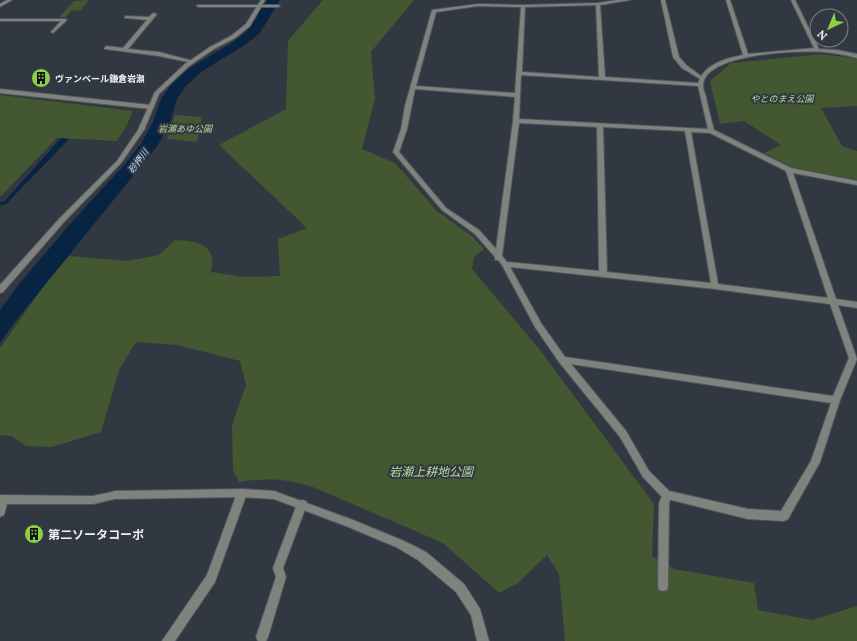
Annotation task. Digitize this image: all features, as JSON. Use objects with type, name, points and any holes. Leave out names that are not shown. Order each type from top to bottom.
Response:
[{"type":"street","points":[[0,6],[10,0]]},
{"type":"street","points":[[628,0],[598,4],[523,6],[478,5],[434,11],[404,129],[396,152],[444,209],[477,232],[498,258],[505,264],[538,325],[562,360],[623,434],[646,474],[666,495],[748,514],[784,516],[815,462],[836,400],[853,358],[789,170]]},
{"type":"street","points":[[663,0],[676,56],[689,71],[701,78]]},
{"type":"street","points":[[728,0],[746,55]]},
{"type":"street","points":[[793,0],[817,50]]},
{"type":"street","points":[[0,289],[61,221],[118,162],[141,130],[157,93],[191,62],[212,48],[233,37],[248,25],[261,4]]},
{"type":"street","points":[[199,6],[261,4],[278,6]]},
{"type":"street","points":[[598,4],[602,79]]},
{"type":"street","points":[[498,258],[516,120],[516,95],[520,74],[523,6]]},
{"type":"street","points":[[124,50],[155,14]]},
{"type":"street","points":[[127,17],[151,19]]},
{"type":"street","points":[[0,20],[65,20],[53,32]]},
{"type":"street","points":[[107,48],[159,54],[191,62]]},
{"type":"street","points":[[711,131],[700,85],[701,78],[728,59],[746,55],[817,50],[857,56]]},
{"type":"street","points":[[520,74],[700,85]]},
{"type":"street","points":[[414,87],[516,95]]},
{"type":"street","points":[[0,91],[151,107]]},
{"type":"street","points":[[516,120],[711,131],[789,170],[857,183]]},
{"type":"street","points":[[600,125],[603,274]]},
{"type":"street","points":[[688,130],[716,286]]},
{"type":"street","points":[[505,264],[716,286],[857,305]]},
{"type":"street","points":[[562,360],[836,400]]},
{"type":"street","points":[[168,641],[211,578],[242,492]]},
{"type":"street","points":[[0,512],[1,499],[93,500],[116,495],[242,492],[274,495],[302,504],[385,538],[422,556],[460,588],[476,613],[483,641]]},
{"type":"street","points":[[663,586],[664,504],[666,495]]},
{"type":"street","points":[[262,637],[281,577],[278,568],[302,504]]},
{"type":"green space","points":[[89,0],[81,10],[71,11],[66,17],[59,17],[74,1]]},
{"type":"green space","name":"岩瀬上耕地公園","points":[[323,0],[414,0],[371,52],[375,99],[362,149],[395,163],[437,211],[473,237],[484,249],[474,257],[472,269],[540,350],[654,504],[652,556],[674,569],[754,583],[758,610],[812,620],[857,606],[857,641],[565,641],[559,574],[547,555],[518,583],[499,593],[443,543],[313,487],[285,480],[239,482],[233,470],[232,425],[246,385],[240,361],[177,345],[136,342],[119,370],[101,432],[52,447],[26,446],[12,436],[0,435],[0,348],[46,283],[69,256],[127,261],[159,255],[175,240],[186,241],[198,243],[207,249],[212,259],[211,272],[245,277],[280,276],[278,239],[307,228],[219,145],[286,109],[288,41]]},
{"type":"green space","name":"やとのまえ公園","points":[[822,54],[857,59],[857,106],[821,108],[842,146],[857,151],[857,180],[792,167],[764,153],[781,145],[744,121],[720,124],[710,81],[731,63]]},
{"type":"green space","points":[[0,95],[133,111],[127,125],[117,141],[57,138],[0,197]]},
{"type":"green space","name":"岩瀬あゆ公園","points":[[175,115],[202,117],[197,142],[167,139]]},
{"type":"water","name":"砂押川","points":[[267,0],[280,0],[260,33],[245,45],[201,72],[186,86],[177,99],[170,122],[158,145],[14,323],[0,343],[0,310],[19,284],[141,144],[153,122],[161,99],[171,85],[188,69],[233,42],[247,31]]},
{"type":"water","points":[[61,138],[69,139],[6,204],[0,205],[0,202],[4,202]]},
{"type":"place","name":"ヴァンベール鎌倉岩瀬","points":[[41,78]]},
{"type":"place","name":"第二ソータコーポ","points":[[34,534]]}]
